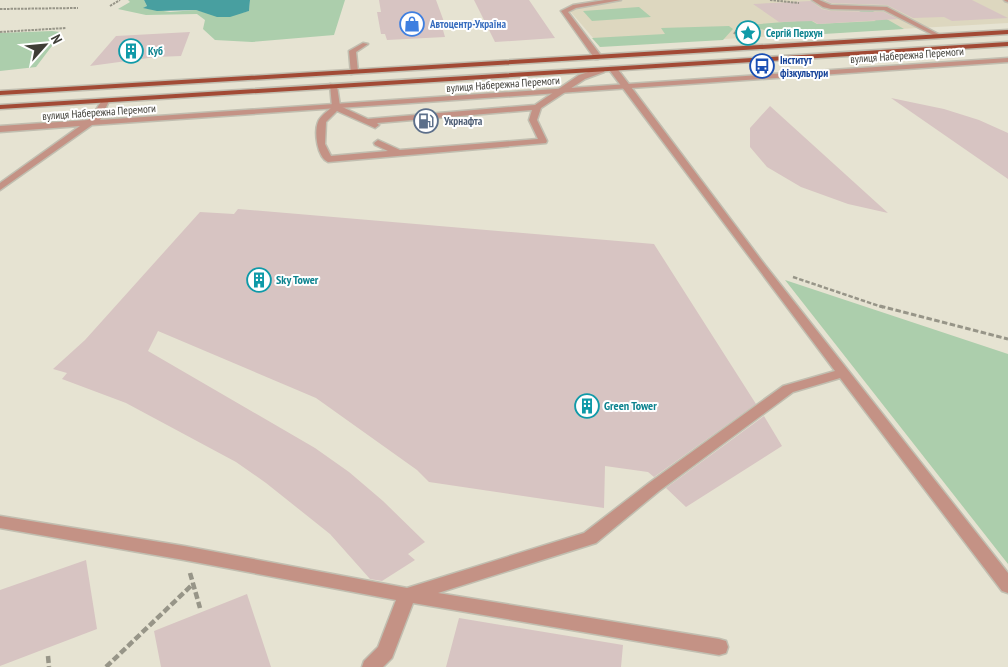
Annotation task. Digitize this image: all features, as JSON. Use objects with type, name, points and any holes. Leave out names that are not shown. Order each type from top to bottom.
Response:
[{"type":"main road","name":"вулиця Набережна Перемоги","points":[[0,93],[1008,32]]},
{"type":"main road","name":"вулиця Набережна Перемоги","points":[[0,107],[1008,44]]},
{"type":"main road","points":[[487,64],[492,76]]},
{"type":"street","points":[[598,57],[564,11],[575,6],[623,0]]},
{"type":"street","points":[[818,2],[831,7],[885,8],[939,36]]},
{"type":"street","points":[[354,72],[352,50],[365,44]]},
{"type":"street","name":"вулиця Набережна Перемоги","points":[[0,129],[336,108],[1008,60]]},
{"type":"street","points":[[336,108],[372,123],[537,107],[582,77],[607,69],[627,86],[761,267],[1008,586]]},
{"type":"street","points":[[333,86],[336,108]]},
{"type":"street","points":[[0,187],[96,118],[105,101]]},
{"type":"street","points":[[336,108],[322,122],[321,144],[328,159],[543,141],[533,120],[537,107]]},
{"type":"street","points":[[378,143],[400,153]]},
{"type":"street","points":[[407,595],[590,538],[654,487],[788,389],[844,373]]},
{"type":"street","points":[[0,522],[184,553],[407,595],[719,647]]},
{"type":"street","points":[[371,667],[385,652],[407,595]]},
{"type":"path","points":[[110,6],[120,0]]},
{"type":"path","points":[[770,0],[818,2]]},
{"type":"path","points":[[0,9],[52,6],[78,8]]},
{"type":"path","points":[[0,32],[66,28]]},
{"type":"path","points":[[761,267],[867,303],[1008,339]]},
{"type":"path","points":[[184,553],[200,608]]},
{"type":"path","points":[[106,667],[193,584]]},
{"type":"path","points":[[48,656],[49,667]]},
{"type":"shaded area","points":[[624,0],[1008,0],[1008,23],[600,46],[569,10]]},
{"type":"green space","points":[[128,0],[144,0],[147,6],[144,8],[170,12],[196,10],[208,13],[241,13],[249,11],[250,0],[345,0],[334,35],[252,42],[215,40],[203,29],[205,20],[197,14],[146,15],[118,9],[130,2]]},
{"type":"green space","points":[[639,7],[651,17],[592,21],[583,11]]},
{"type":"green space","points":[[871,10],[904,29],[792,36],[747,25],[810,20],[817,24],[876,21],[859,11]]},
{"type":"green space","points":[[729,26],[733,29],[723,40],[600,47],[592,38],[665,34],[661,28]]},
{"type":"green space","points":[[60,32],[61,34],[36,67],[0,71],[0,33]]},
{"type":"green space","points":[[785,280],[1008,354],[1008,564]]},
{"type":"water","points":[[144,0],[250,0],[249,11],[230,17],[217,17],[196,10],[157,11],[143,8],[147,6]]},
{"type":"building","name":"Автоцентр-Україна","points":[[379,0],[436,0],[447,30],[443,30],[445,37],[387,40],[385,34],[381,34],[377,12],[381,12]]},
{"type":"building","points":[[474,0],[529,0],[555,38],[495,42]]},
{"type":"building","points":[[825,0],[972,0],[1008,18],[952,21],[944,17],[913,18],[887,5],[831,3]]},
{"type":"building","points":[[811,1],[822,9],[831,11],[884,12],[898,19],[818,24],[813,21],[779,22],[753,4]]},
{"type":"building","name":"Куб","points":[[190,32],[181,56],[156,57],[90,66],[116,36]]},
{"type":"building","points":[[891,98],[944,109],[979,120],[1008,133],[1008,179]]},
{"type":"building","points":[[770,106],[888,213],[848,204],[801,187],[767,167],[750,147],[750,128]]},
{"type":"building","points":[[238,209],[654,244],[756,404],[654,477],[648,472],[605,466],[604,508],[429,482],[417,470],[316,398],[158,331],[148,351],[315,448],[349,472],[383,501],[425,542],[408,554],[415,560],[382,581],[370,579],[330,534],[266,483],[236,462],[126,403],[62,379],[67,373],[53,369],[85,340],[200,212],[234,214]]},
{"type":"building","points":[[764,416],[782,446],[686,507],[666,488]]},
{"type":"building","points":[[86,560],[97,629],[0,666],[0,590]]},
{"type":"building","points":[[247,594],[271,667],[161,667],[154,631]]},
{"type":"building","points":[[459,618],[623,645],[621,667],[446,667]]},
{"type":"place","name":"Автоцентр-Україна","points":[[412,24]]},
{"type":"place","name":"Сергій Перхун","points":[[748,33]]},
{"type":"place","name":"Куб","points":[[131,51]]},
{"type":"place","name":"Інститут фізкультури","points":[[762,66]]},
{"type":"place","name":"Укрнафта","points":[[426,121]]},
{"type":"place","name":"Sky Tower","points":[[259,280]]},
{"type":"place","name":"Green Tower","points":[[587,406]]}]
